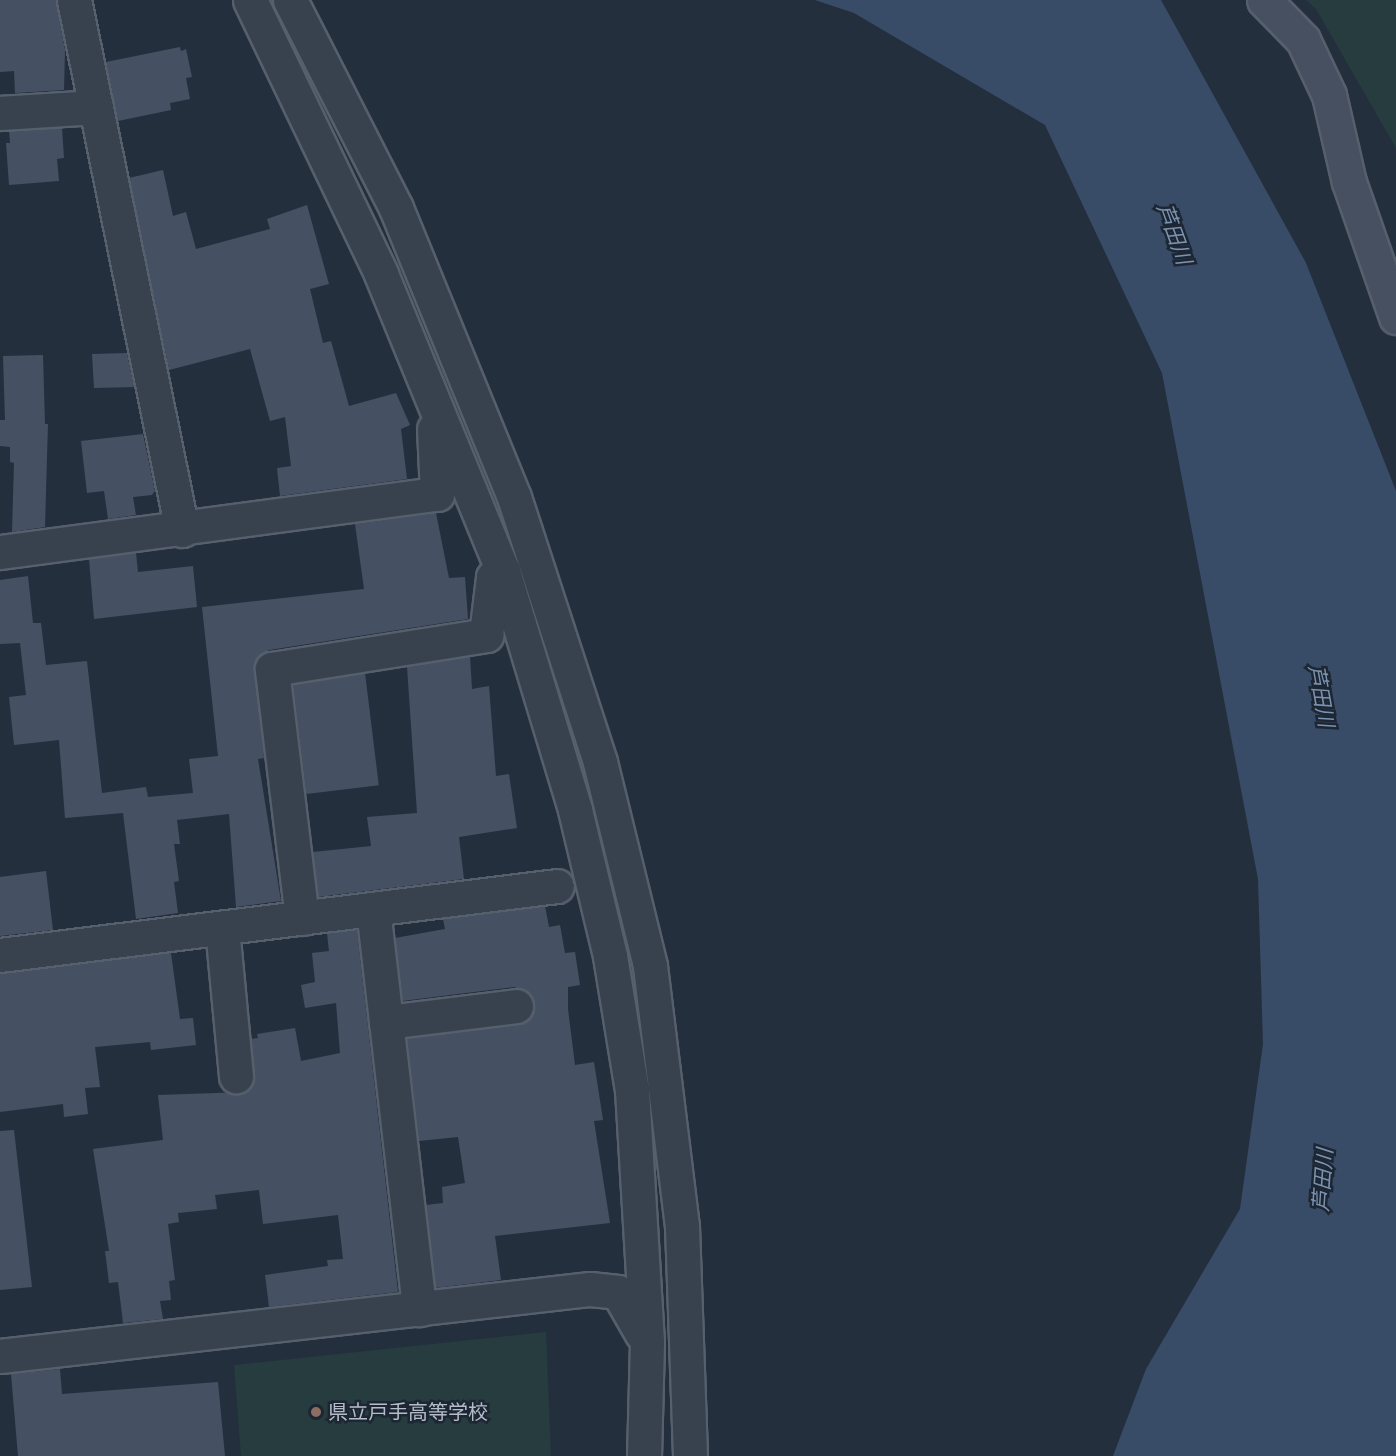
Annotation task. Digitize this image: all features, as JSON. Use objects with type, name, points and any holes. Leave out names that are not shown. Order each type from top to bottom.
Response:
[{"type":"street","points":[[74,0],[182,530]]},
{"type":"street","points":[[250,0],[381,274],[433,407],[503,571],[575,810],[610,957],[632,1090],[646,1342],[645,1456]]},
{"type":"street","points":[[290,0],[396,208],[510,486],[600,762],[650,966],[682,1226],[690,1456]]},
{"type":"street","points":[[1264,0],[1303,40],[1329,95],[1349,182],[1396,317]]},
{"type":"street","points":[[0,114],[96,107]]},
{"type":"street","points":[[0,552],[182,530],[437,494],[433,407]]},
{"type":"street","points":[[302,918],[272,669],[486,635],[493,577],[503,571]]},
{"type":"street","points":[[0,955],[557,886]]},
{"type":"street","points":[[373,909],[420,1308]]},
{"type":"street","points":[[222,928],[237,1076]]},
{"type":"street","points":[[386,1022],[516,1006]]},
{"type":"street","points":[[0,1356],[590,1288],[618,1292],[646,1342],[669,1456]]},
{"type":"green space","points":[[1306,0],[1396,0],[1396,148],[1316,9]]},
{"type":"green space","points":[[546,1332],[551,1456],[241,1456],[234,1365]]},
{"type":"water","name":"芦田川","points":[[815,0],[1161,0],[1306,263],[1396,491],[1396,1456],[1113,1456],[1146,1369],[1240,1209],[1263,1044],[1258,879],[1162,373],[1045,125],[854,13]]},
{"type":"building","points":[[0,0],[56,0],[65,50],[64,90],[15,93],[14,71],[0,72]]},
{"type":"building","points":[[180,47],[181,51],[186,49],[192,77],[186,78],[190,99],[170,103],[171,110],[118,121],[106,62]]},
{"type":"building","points":[[62,128],[64,158],[57,159],[59,181],[9,185],[6,143],[10,143],[9,131]]},
{"type":"building","points":[[163,170],[173,216],[186,212],[196,249],[270,229],[267,219],[307,205],[329,284],[310,289],[323,343],[331,341],[349,406],[396,393],[410,425],[401,429],[407,479],[280,496],[277,468],[291,466],[285,417],[270,421],[250,349],[169,370],[129,178]]},
{"type":"building","points":[[127,353],[134,387],[94,388],[92,354]]},
{"type":"building","points":[[43,355],[45,424],[48,424],[45,527],[12,532],[14,463],[10,462],[10,447],[0,446],[0,420],[5,420],[3,356]]},
{"type":"building","points":[[143,434],[155,491],[152,495],[133,497],[136,515],[108,519],[104,491],[87,493],[81,441]]},
{"type":"building","points":[[436,513],[449,578],[465,577],[468,619],[269,650],[255,662],[264,758],[258,759],[281,901],[236,907],[229,814],[177,820],[180,844],[174,844],[179,881],[174,882],[178,913],[136,919],[123,813],[65,818],[59,740],[14,745],[9,697],[26,695],[20,643],[0,644],[0,580],[28,576],[33,623],[41,623],[46,665],[87,661],[102,793],[146,787],[148,797],[193,793],[189,759],[218,756],[202,607],[364,589],[355,524]]},
{"type":"building","points":[[136,553],[138,572],[193,566],[197,607],[94,619],[89,559]]},
{"type":"building","points":[[470,656],[472,689],[489,686],[496,776],[509,774],[517,828],[459,837],[464,879],[318,897],[313,852],[371,846],[367,817],[417,813],[407,667]]},
{"type":"building","points":[[365,673],[379,785],[306,794],[293,682]]},
{"type":"building","points":[[46,871],[53,930],[0,936],[0,877]]},
{"type":"building","points":[[545,906],[549,927],[560,925],[565,953],[575,952],[580,985],[568,987],[568,1009],[575,1065],[594,1062],[603,1120],[594,1121],[610,1223],[495,1236],[501,1280],[435,1288],[426,1205],[443,1203],[442,1187],[465,1183],[458,1137],[419,1141],[407,1038],[519,1024],[533,1014],[535,1004],[531,994],[514,987],[402,1001],[395,938],[445,929],[443,919]]},
{"type":"building","points":[[357,930],[398,1292],[269,1307],[265,1275],[328,1266],[327,1260],[343,1259],[338,1215],[263,1224],[259,1190],[215,1195],[217,1209],[178,1213],[179,1222],[168,1224],[175,1280],[169,1281],[171,1300],[160,1301],[163,1319],[123,1323],[118,1282],[109,1283],[105,1251],[109,1251],[93,1149],[163,1140],[158,1095],[246,1092],[253,1083],[251,1039],[258,1038],[257,1034],[295,1028],[301,1061],[340,1053],[336,1003],[305,1008],[301,985],[315,982],[312,953],[329,951],[327,933]]},
{"type":"building","points":[[171,953],[180,1019],[193,1018],[196,1045],[151,1050],[150,1042],[95,1047],[100,1087],[85,1088],[88,1114],[64,1117],[63,1104],[0,1112],[0,973]]},
{"type":"building","points":[[14,1130],[32,1287],[0,1290],[0,1131]]},
{"type":"building","points":[[60,1369],[62,1394],[218,1382],[225,1456],[18,1456],[11,1374]]},
{"type":"place","name":"県立戸手高等学校","points":[[316,1412]]}]
